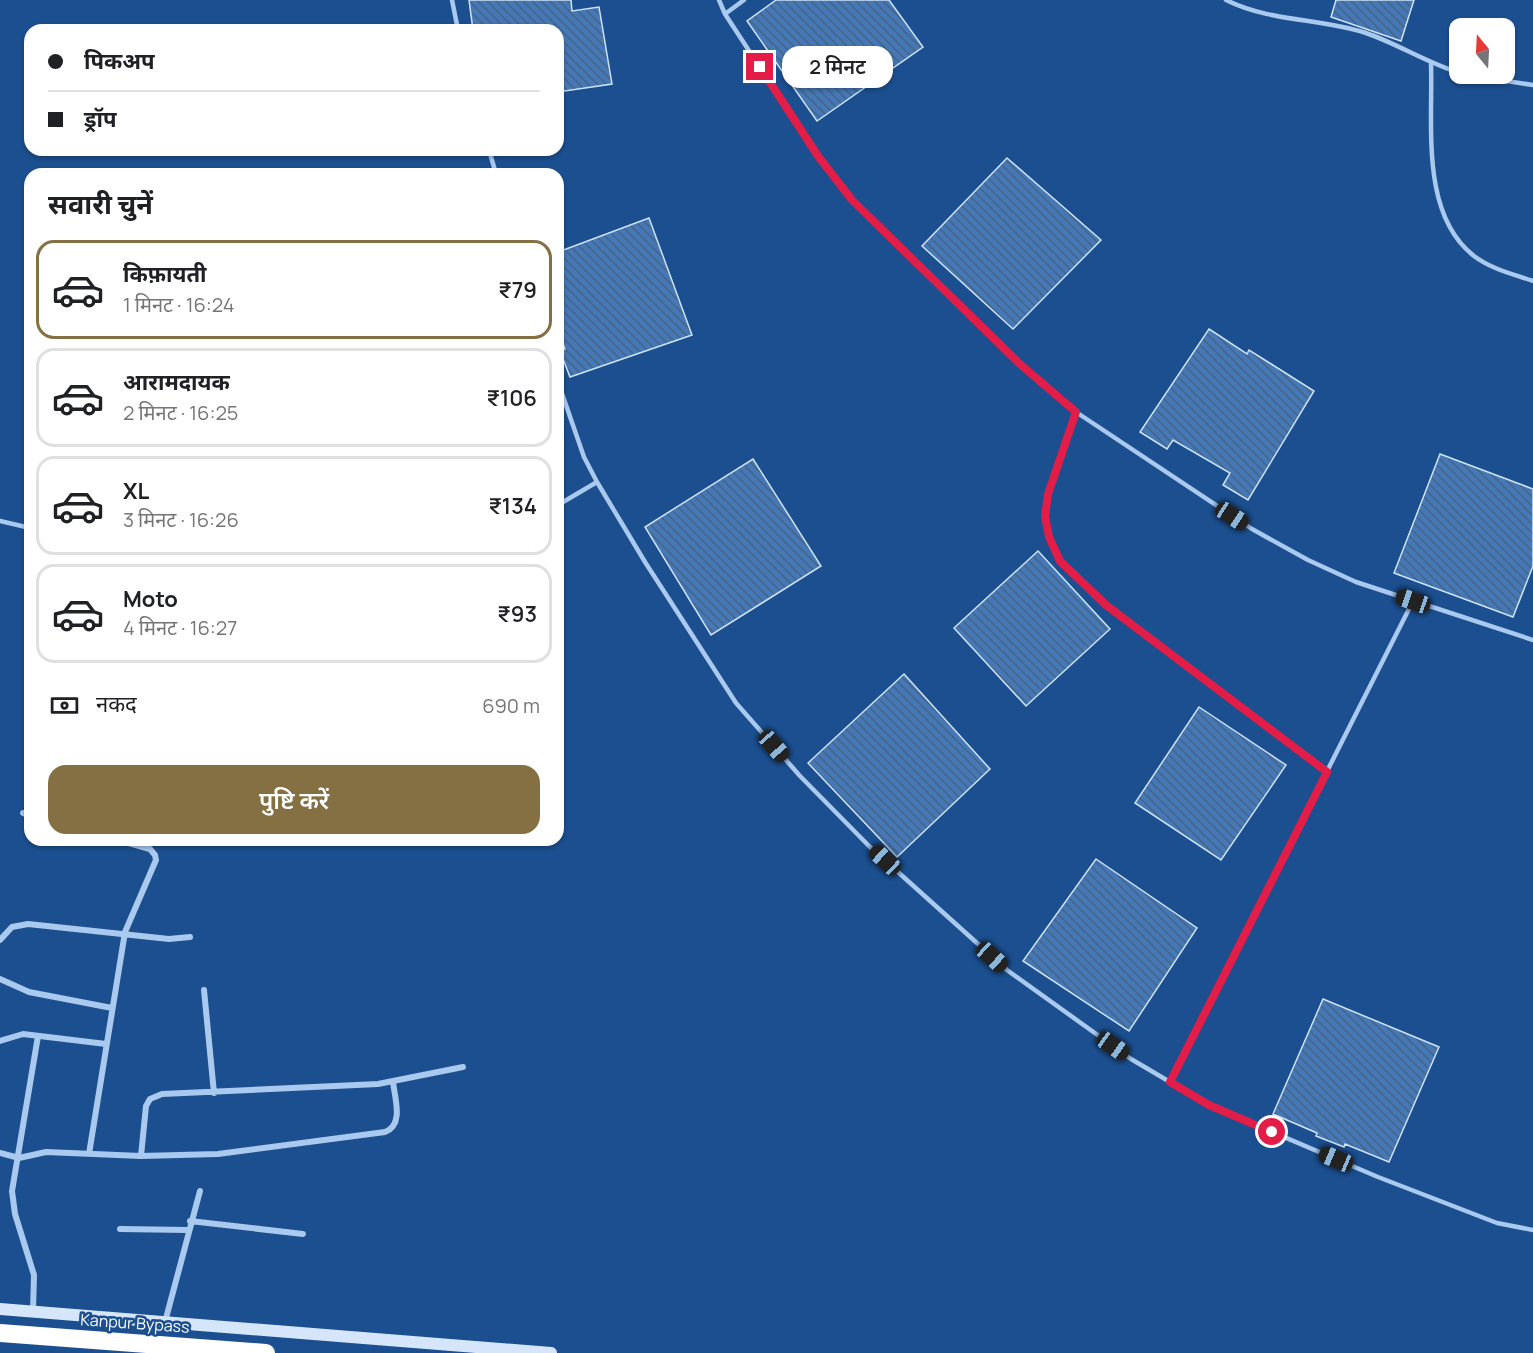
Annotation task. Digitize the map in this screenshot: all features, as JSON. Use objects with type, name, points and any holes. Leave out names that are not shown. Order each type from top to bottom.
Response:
[{"type":"highway","name":"Kanpur Bypass","points":[[0,1333],[266,1353]]},
{"type":"main road","points":[[0,1309],[551,1353]]},
{"type":"street","points":[[89,1154],[125,932],[156,860],[150,849],[139,846]]},
{"type":"street","points":[[0,940],[12,927],[28,924],[125,932],[169,939],[190,936]]},
{"type":"street","points":[[0,979],[28,992],[112,1008]]},
{"type":"street","points":[[204,990],[214,1092]]},
{"type":"street","points":[[0,1041],[23,1034],[106,1044]]},
{"type":"street","points":[[33,1312],[34,1275],[14,1207],[12,1191],[38,1036]]},
{"type":"street","points":[[141,1156],[150,1099],[162,1094],[393,1082],[463,1067]]},
{"type":"street","points":[[0,1153],[19,1158],[46,1152],[141,1156],[242,1152],[385,1132],[391,1130],[397,1120],[393,1082]]},
{"type":"street","points":[[165,1322],[190,1221],[200,1191]]},
{"type":"street","points":[[190,1221],[303,1234]]},
{"type":"street","points":[[120,1229],[188,1230]]},
{"type":"lane","points":[[452,0],[457,24]]},
{"type":"lane","points":[[719,0],[725,14],[818,156],[852,200],[1021,365],[1076,412],[1280,544],[1356,582],[1533,640]]},
{"type":"lane","points":[[725,14],[744,0]]},
{"type":"lane","points":[[1226,0],[1268,15],[1367,33],[1431,64],[1449,70]]},
{"type":"lane","points":[[1431,64],[1434,180],[1441,212],[1455,237],[1474,256],[1496,269],[1533,281]]},
{"type":"lane","points":[[1515,82],[1533,85]]},
{"type":"lane","points":[[564,399],[584,457],[597,482],[736,703],[800,776],[869,846],[1007,970],[1131,1059],[1209,1105],[1378,1177],[1497,1223],[1533,1230]]},
{"type":"lane","points":[[1076,412],[1048,494],[1045,516],[1049,537],[1060,561],[1106,605],[1327,772]]},
{"type":"lane","points":[[564,501],[597,482]]},
{"type":"lane","points":[[0,521],[24,527]]},
{"type":"lane","points":[[1170,1082],[1413,601]]},
{"type":"building","points":[[469,0],[571,0],[572,11],[599,7],[612,84],[564,91],[564,24],[472,24]]},
{"type":"building","points":[[776,0],[889,0],[923,47],[817,121],[747,21]]},
{"type":"building","points":[[1336,0],[1414,0],[1401,41],[1331,17]]},
{"type":"building","points":[[1007,158],[1101,240],[1013,329],[922,246]]},
{"type":"building","points":[[649,218],[692,335],[570,377],[564,361],[564,250]]},
{"type":"building","points":[[1209,329],[1247,354],[1249,350],[1314,391],[1248,500],[1223,485],[1230,473],[1173,440],[1167,449],[1140,432]]},
{"type":"building","points":[[1440,454],[1533,489],[1533,566],[1513,617],[1394,573]]},
{"type":"building","points":[[753,459],[821,566],[711,635],[645,527]]},
{"type":"building","points":[[1038,551],[1110,629],[1026,706],[954,628]]},
{"type":"building","points":[[904,674],[990,769],[897,857],[808,763]]},
{"type":"building","points":[[1199,707],[1286,765],[1221,860],[1135,803]]},
{"type":"building","points":[[1096,859],[1197,928],[1129,1031],[1023,961]]},
{"type":"building","points":[[1323,999],[1439,1047],[1389,1162],[1345,1144],[1344,1147],[1316,1136],[1317,1133],[1273,1114]]},
{"type":"route","points":[[760,67],[818,156],[852,200],[1021,365],[1076,412],[1048,494],[1045,516],[1049,537],[1060,561],[1106,605],[1327,772],[1170,1082],[1209,1105],[1272,1132]]}]
